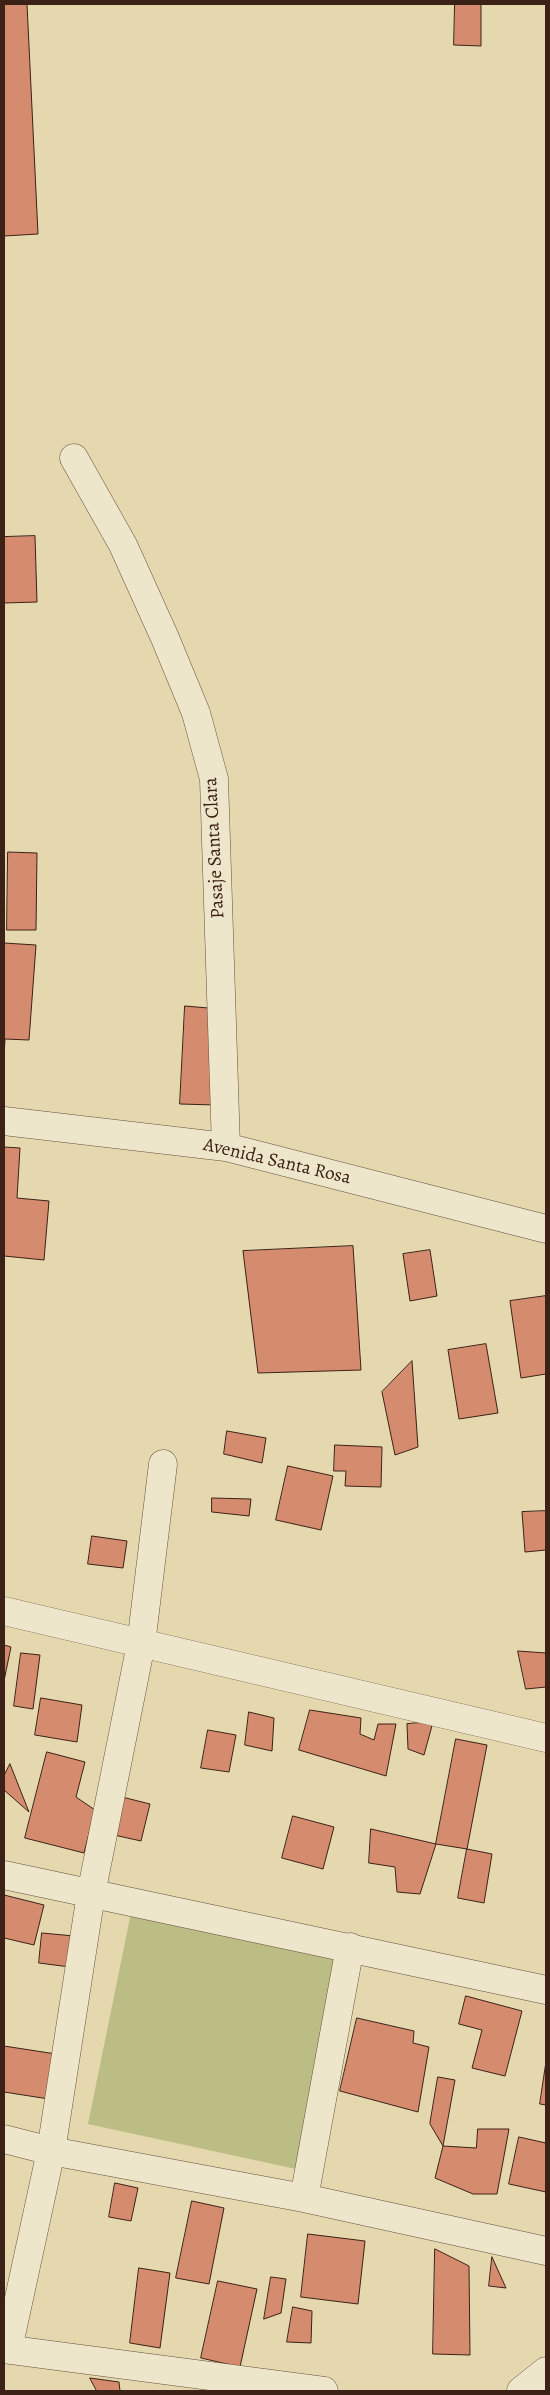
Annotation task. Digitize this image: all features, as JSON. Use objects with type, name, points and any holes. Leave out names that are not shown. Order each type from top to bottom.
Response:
[{"type":"street","name":"Pasaje Santa Clara","points":[[74,458],[123,545],[165,638],[196,713],[214,779],[226,1147]]},
{"type":"street","name":"Avenida Santa Rosa","points":[[4,1121],[226,1147],[546,1230]]},
{"type":"street","points":[[163,1464],[141,1644],[91,1894],[52,2151],[6,2349],[165,2381],[324,2391]]},
{"type":"street","points":[[4,1611],[546,1738]]},
{"type":"street","points":[[4,1875],[546,1990]]},
{"type":"street","points":[[304,2198],[350,1947]]},
{"type":"street","points":[[4,2139],[52,2151],[304,2198],[546,2250]]},
{"type":"street","points":[[520,2391],[546,2371]]},
{"type":"green space","points":[[132,1908],[341,1953],[296,2169],[88,2124]]},
{"type":"building","points":[[4,4],[27,4],[38,234],[4,236]]},
{"type":"building","points":[[455,4],[481,4],[481,46],[454,45]]},
{"type":"building","points":[[35,536],[37,602],[4,603],[4,537]]},
{"type":"building","points":[[8,852],[37,853],[36,930],[7,930]]},
{"type":"building","points":[[4,943],[36,945],[29,1040],[5,1039],[4,1056]]},
{"type":"building","points":[[185,1006],[220,1009],[215,1105],[180,1104]]},
{"type":"building","points":[[4,1147],[20,1148],[17,1198],[49,1201],[44,1260],[4,1256]]},
{"type":"building","points":[[353,1246],[361,1370],[258,1373],[243,1251]]},
{"type":"building","points":[[430,1250],[437,1296],[410,1301],[403,1254]]},
{"type":"building","points":[[546,1296],[546,1374],[521,1378],[510,1301]]},
{"type":"building","points":[[486,1344],[498,1413],[459,1419],[448,1350]]},
{"type":"building","points":[[412,1361],[418,1447],[395,1455],[382,1392]]},
{"type":"building","points":[[227,1431],[266,1438],[262,1463],[224,1454]]},
{"type":"building","points":[[335,1445],[382,1447],[381,1487],[345,1486],[346,1471],[334,1471]]},
{"type":"building","points":[[288,1466],[333,1476],[321,1530],[276,1520]]},
{"type":"building","points":[[212,1498],[251,1499],[249,1516],[212,1512]]},
{"type":"building","points":[[546,1511],[546,1550],[525,1552],[522,1512]]},
{"type":"building","points":[[92,1536],[127,1541],[123,1568],[88,1564]]},
{"type":"building","points":[[4,1645],[11,1647],[4,1681]]},
{"type":"building","points":[[518,1651],[546,1653],[546,1687],[526,1689]]},
{"type":"building","points":[[21,1653],[40,1655],[33,1709],[14,1706]]},
{"type":"building","points":[[41,1698],[82,1705],[77,1742],[35,1735]]},
{"type":"building","points":[[310,1710],[361,1718],[360,1734],[374,1740],[378,1724],[396,1724],[386,1776],[299,1750]]},
{"type":"building","points":[[249,1712],[274,1718],[272,1751],[245,1745]]},
{"type":"building","points":[[433,1722],[424,1755],[408,1749],[407,1724]]},
{"type":"building","points":[[208,1730],[236,1735],[229,1772],[201,1768]]},
{"type":"building","points":[[456,1739],[487,1745],[467,1849],[436,1844]]},
{"type":"building","points":[[47,1752],[85,1762],[76,1797],[95,1810],[84,1853],[25,1838]]},
{"type":"building","points":[[10,1764],[29,1812],[4,1790],[4,1776]]},
{"type":"building","points":[[114,1795],[150,1804],[141,1841],[105,1833]]},
{"type":"building","points":[[293,1816],[334,1827],[323,1869],[282,1858]]},
{"type":"building","points":[[371,1829],[436,1844],[420,1894],[397,1892],[395,1867],[369,1863]]},
{"type":"building","points":[[467,1849],[492,1854],[484,1903],[458,1898]]},
{"type":"building","points":[[4,1895],[44,1905],[34,1945],[4,1938]]},
{"type":"building","points":[[42,1933],[74,1936],[70,1967],[39,1963]]},
{"type":"building","points":[[466,1996],[522,2011],[505,2076],[472,2068],[482,2030],[459,2024]]},
{"type":"building","points":[[357,2018],[414,2031],[413,2043],[429,2047],[418,2112],[340,2091]]},
{"type":"building","points":[[4,2046],[56,2054],[49,2099],[4,2092]]},
{"type":"building","points":[[546,2062],[546,2105],[540,2104]]},
{"type":"building","points":[[438,2077],[455,2080],[443,2146],[430,2124]]},
{"type":"building","points":[[478,2129],[509,2129],[497,2194],[473,2194],[435,2178],[443,2146],[476,2148]]},
{"type":"building","points":[[519,2137],[546,2143],[546,2192],[509,2184]]},
{"type":"building","points":[[115,2183],[138,2188],[131,2221],[109,2217]]},
{"type":"building","points":[[192,2201],[224,2208],[209,2284],[176,2278]]},
{"type":"building","points":[[308,2234],[365,2241],[358,2304],[301,2297]]},
{"type":"building","points":[[435,2249],[469,2266],[470,2355],[433,2354]]},
{"type":"building","points":[[492,2257],[506,2288],[489,2286]]},
{"type":"building","points":[[139,2268],[170,2273],[160,2348],[130,2343]]},
{"type":"building","points":[[271,2277],[286,2279],[281,2313],[264,2319]]},
{"type":"building","points":[[218,2281],[257,2289],[240,2367],[201,2358]]},
{"type":"building","points":[[293,2307],[312,2311],[311,2343],[287,2342]]},
{"type":"building","points":[[90,2378],[119,2382],[120,2391],[97,2391]]}]
